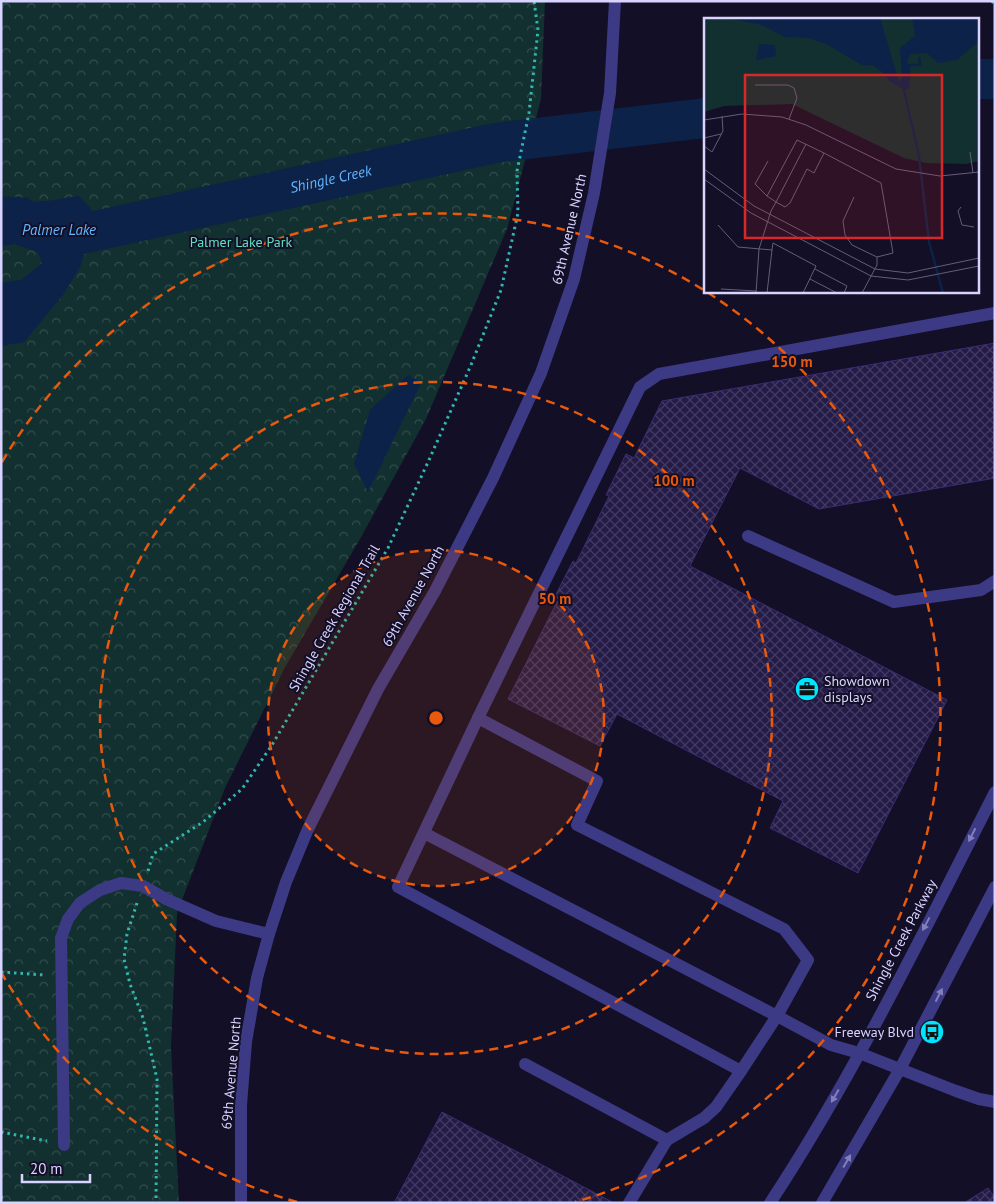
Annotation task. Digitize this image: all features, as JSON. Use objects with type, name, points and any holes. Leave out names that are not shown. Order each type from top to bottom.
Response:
[{"type":"street","name":"69th Avenue North","points":[[241,1203],[241,1105],[246,1042],[257,978],[269,934],[286,882],[308,829],[378,689],[444,573],[493,478],[542,373],[574,279],[594,193],[610,93],[615,1]]},
{"type":"street","points":[[741,1071],[398,887],[478,718],[640,387],[659,374],[995,313]]},
{"type":"street","points":[[748,536],[894,602],[981,590],[995,581]]},
{"type":"street","points":[[478,718],[598,782],[577,825],[784,929],[808,960],[777,1016],[716,1107],[704,1118],[666,1140],[629,1203]]},
{"type":"street","name":"Shingle Creek Parkway","points":[[770,1203],[804,1151],[859,1053],[995,792]]},
{"type":"street","points":[[424,833],[831,1045],[859,1053],[980,1099],[995,1102]]},
{"type":"street","points":[[64,1145],[60,938],[68,919],[80,903],[100,890],[121,883],[143,886],[166,900],[216,921],[269,934]]},
{"type":"street","points":[[822,1203],[900,1069],[995,887]]},
{"type":"street","points":[[525,1064],[666,1140]]},
{"type":"path","name":"Shingle Creek Regional Trail","points":[[156,1203],[157,1078],[144,1018],[130,984],[124,959],[127,934],[153,854],[203,822],[242,789],[272,745],[388,548],[468,374],[501,290],[518,213],[517,171],[529,113],[538,30],[534,1]]},
{"type":"path","points":[[992,1],[995,5]]},
{"type":"path","points":[[1,972],[29,975],[60,975]]},
{"type":"path","points":[[1,1132],[64,1145]]},
{"type":"path","points":[[1,1196],[3,1203]]},
{"type":"green space","name":"Palmer Lake Park","points":[[1,1],[545,1],[541,99],[507,229],[426,419],[360,539],[284,669],[225,788],[177,913],[171,1047],[179,1203],[1,1203]]},
{"type":"water","name":"Palmer Lake","points":[[79,196],[92,210],[92,229],[80,267],[63,295],[24,342],[1,346],[1,283],[21,280],[42,263],[38,252],[15,244],[1,246],[1,204],[48,201]]},
{"type":"water","points":[[408,375],[421,383],[368,492],[354,464],[370,410]]},
{"type":"building","points":[[995,343],[995,478],[819,509],[740,468],[690,566],[947,700],[858,873],[770,828],[783,801],[617,714],[600,746],[508,699],[557,602],[553,600],[573,561],[576,563],[609,496],[606,495],[626,454],[634,458],[662,401]]},
{"type":"building","points":[[442,1112],[614,1203],[394,1203]]},
{"type":"building","points":[[988,1188],[995,1198],[995,1203],[964,1203]]},
{"type":"waterway","name":"Shingle Creek","points":[[978,79],[995,79]]},
{"type":"waterway","name":"Shingle Creek","points":[[68,237],[495,143],[704,118]]},
{"type":"waterway","points":[[1,200],[26,201],[33,207]]},
{"type":"place","name":"Showdown displays","points":[[807,689]]},
{"type":"place","name":"Freeway Blvd","points":[[932,1032]]}]
